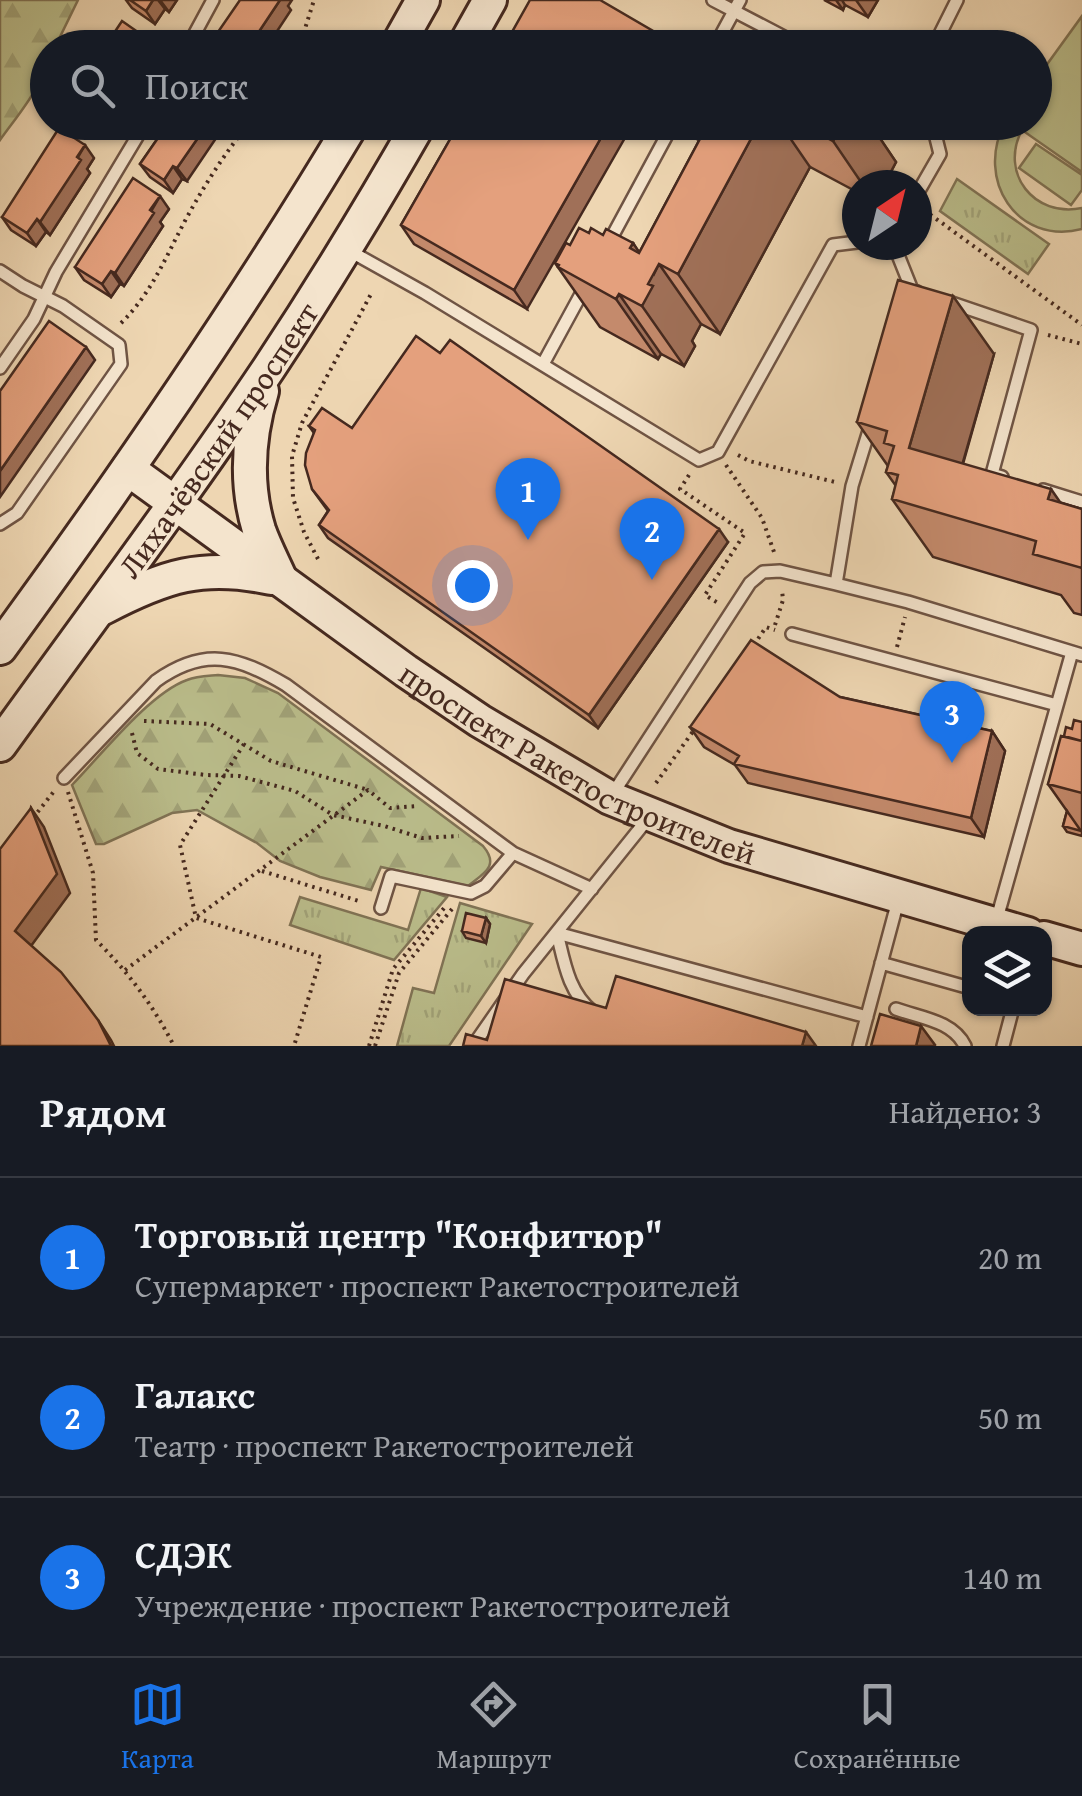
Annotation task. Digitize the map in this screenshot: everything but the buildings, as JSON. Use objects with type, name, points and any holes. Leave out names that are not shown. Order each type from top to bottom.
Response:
[{"type":"main road","points":[[406,30],[424,0]]},
{"type":"main road","points":[[473,30],[490,0]]},
{"type":"main road","name":"Лихачёвский проспект","points":[[0,648],[224,330],[342,140]]},
{"type":"main road","name":"Лихачёвский проспект","points":[[0,745],[270,367],[409,140]]},
{"type":"main road","points":[[270,367],[253,420],[250,489],[260,530],[280,580]]},
{"type":"main road","name":"проспект Ракетостроителей","points":[[128,470],[467,712],[610,798],[730,846],[1002,926]]},
{"type":"main road","points":[[96,612],[168,578],[204,571],[244,572],[280,580]]},
{"type":"main road","points":[[1052,940],[1082,949]]},
{"type":"lane","points":[[197,30],[213,0]]},
{"type":"lane","points":[[713,0],[737,6],[775,30]]},
{"type":"lane","points":[[942,30],[958,0]]},
{"type":"lane","points":[[724,30],[737,6]]},
{"type":"lane","points":[[0,368],[34,319],[56,272],[135,140]]},
{"type":"lane","points":[[597,264],[664,140]]},
{"type":"lane","points":[[705,140],[709,154]]},
{"type":"lane","points":[[931,170],[940,154],[937,140]]},
{"type":"lane","points":[[346,248],[698,460],[719,450],[833,245],[842,244]]},
{"type":"lane","points":[[606,247],[625,247]]},
{"type":"lane","points":[[900,260],[912,290],[906,308]]},
{"type":"lane","points":[[0,270],[63,306],[119,345],[121,364],[18,513],[0,524]]},
{"type":"lane","points":[[543,364],[588,281]]},
{"type":"lane","points":[[912,290],[1031,330],[992,474],[1010,480]]},
{"type":"lane","points":[[836,584],[852,486],[874,414]]},
{"type":"lane","points":[[1028,485],[1082,502]]},
{"type":"lane","points":[[610,798],[730,611],[763,572],[780,571],[908,602],[1077,654],[1057,705],[995,924]]},
{"type":"lane","points":[[792,634],[1057,705]]},
{"type":"lane","points":[[64,778],[156,681],[183,665],[212,659],[239,662],[286,685],[514,853],[592,890]]},
{"type":"lane","points":[[473,1046],[523,974],[650,816]]},
{"type":"lane","points":[[381,908],[391,876],[461,893],[479,891],[514,853]]},
{"type":"lane","points":[[859,1046],[899,898]]},
{"type":"lane","points":[[557,932],[867,1017]]},
{"type":"lane","points":[[557,932],[577,996],[588,1009],[604,1018]]},
{"type":"lane","points":[[881,963],[962,986]]},
{"type":"lane","points":[[896,1009],[952,1028],[965,1046]]},
{"type":"lane","points":[[1003,1046],[1011,1016]]},
{"type":"path","points":[[305,30],[314,0]]},
{"type":"path","points":[[106,336],[146,296],[205,183],[235,140]]},
{"type":"path","points":[[932,217],[1082,325]]},
{"type":"path","points":[[318,559],[293,498],[292,456],[302,422],[372,294]]},
{"type":"path","points":[[1031,330],[1082,344]]},
{"type":"path","points":[[719,450],[852,486]]},
{"type":"path","points":[[719,450],[762,518],[780,571],[783,600],[774,629],[766,628],[755,643]]},
{"type":"path","points":[[698,460],[680,489],[746,533],[705,594],[730,611]]},
{"type":"path","points":[[894,661],[908,602]]},
{"type":"path","points":[[119,720],[210,724],[271,761],[368,790],[390,808],[448,805]]},
{"type":"path","points":[[136,721],[131,730],[136,753],[158,769],[240,776],[295,791],[333,815],[422,838],[474,835]]},
{"type":"path","points":[[656,783],[700,721]]},
{"type":"path","points":[[196,918],[180,845],[244,744]]},
{"type":"path","points":[[32,820],[64,778]]},
{"type":"path","points":[[64,778],[93,874],[96,940],[151,1004],[174,1046]]},
{"type":"path","points":[[125,970],[368,790]]},
{"type":"path","points":[[260,870],[381,908]]},
{"type":"path","points":[[372,1046],[399,973],[461,893]]},
{"type":"path","points":[[196,918],[321,957],[294,1046]]},
{"type":"green space","points":[[0,0],[78,0],[63,30],[30,30],[30,98],[0,140]]},
{"type":"green space","points":[[1082,16],[1082,172],[1036,140],[1052,140],[1052,57]]},
{"type":"green space","points":[[999,140],[1018,140],[1015,162],[1025,189],[1049,206],[1082,208],[1082,229],[1059,232],[1038,227],[1021,217],[999,185],[995,165]]},
{"type":"green space","points":[[1036,144],[1082,175],[1082,190],[1071,205],[1019,168]]},
{"type":"green space","points":[[957,179],[1049,244],[1028,274],[940,211]]},
{"type":"green space","points":[[218,675],[245,678],[278,693],[483,846],[490,859],[488,869],[468,886],[381,867],[371,890],[320,877],[280,861],[257,843],[197,810],[172,813],[104,844],[96,844],[72,785],[126,726],[158,698],[187,680]]},
{"type":"green space","points":[[421,888],[447,897],[394,960],[290,925],[300,897],[408,930]]},
{"type":"green space","points":[[460,903],[532,924],[449,1046],[397,1046],[413,988],[434,993]]},
{"type":"place","name":"Торговый центр \"Конфитюр\"","points":[[528,540]]},
{"type":"place","name":"Галакс","points":[[652,580]]},
{"type":"place","name":"СДЭК","points":[[952,763]]}]
